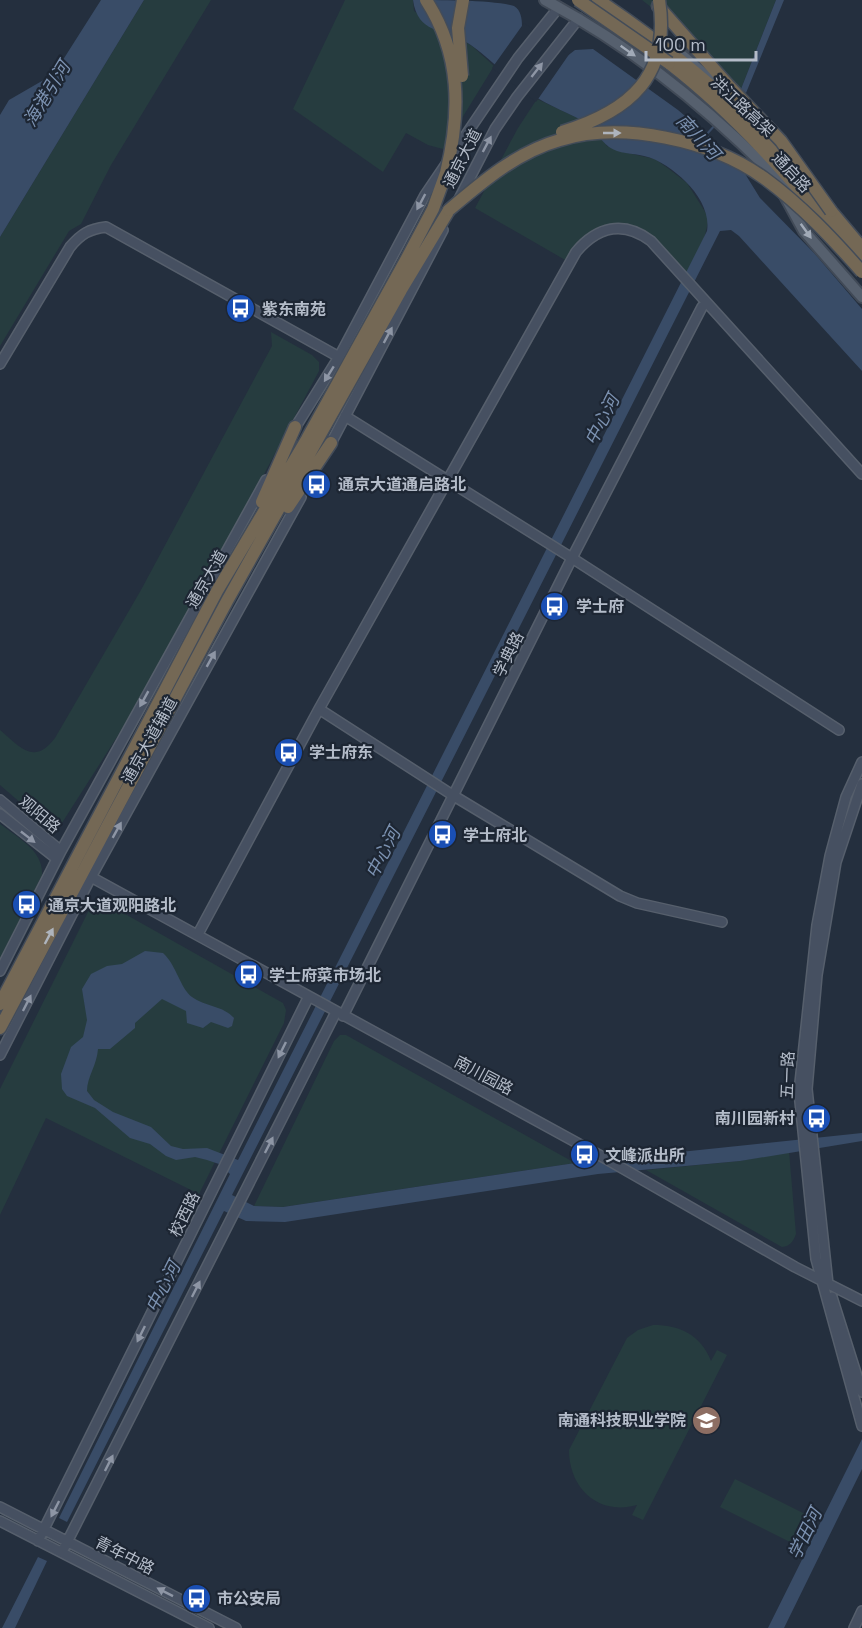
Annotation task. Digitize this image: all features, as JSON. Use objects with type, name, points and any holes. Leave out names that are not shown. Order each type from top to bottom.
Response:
[{"type":"highway","points":[[426,0],[442,30],[454,74],[456,117],[446,173]]},
{"type":"highway","points":[[446,173],[459,140],[462,122],[458,28],[463,0]]},
{"type":"highway","name":"洪江路高架","points":[[578,0],[636,38],[715,101],[765,149],[862,263]]},
{"type":"highway","name":"洪江路高架","points":[[597,0],[680,58],[720,93],[755,126],[862,248]]},
{"type":"highway","points":[[653,0],[688,43],[781,141],[831,211]]},
{"type":"highway","points":[[449,210],[483,174],[512,154],[554,134],[599,119],[631,99],[652,71],[659,50],[663,25],[659,0]]},
{"type":"highway","points":[[449,210],[515,160],[559,140],[595,133],[654,135],[720,155],[763,177],[806,212],[862,270]]},
{"type":"highway","name":"通京大道","points":[[1,1027],[423,229],[446,173]]},
{"type":"highway","name":"通京大道","points":[[0,1004],[217,591],[311,441],[449,210]]},
{"type":"highway","points":[[217,591],[262,502],[295,427]]},
{"type":"highway","points":[[227,601],[331,443]]},
{"type":"main road","name":"通启路","points":[[546,0],[563,4],[579,18],[680,88],[714,116],[764,164],[862,270]]},
{"type":"main road","name":"通京大道","points":[[579,18],[597,0]]},
{"type":"main road","name":"通启路","points":[[607,0],[684,55],[722,87],[769,134],[862,241]]},
{"type":"main road","points":[[764,164],[778,182],[804,231],[862,297]]},
{"type":"street","name":"通京大道","points":[[295,427],[339,357],[425,195],[539,31],[563,4]]},
{"type":"street","name":"通京大道","points":[[331,443],[495,129],[579,18]]},
{"type":"street","points":[[0,364],[70,247],[80,235],[92,229],[106,227],[339,357]]},
{"type":"street","points":[[198,934],[319,710],[576,252],[595,234],[616,227],[636,232],[651,241],[862,474]]},
{"type":"street","name":"学典路","points":[[337,1013],[454,796],[572,558],[702,307]]},
{"type":"street","points":[[345,416],[840,730]]},
{"type":"street","name":"通京大道辅道","points":[[0,971],[59,855],[295,427]]},
{"type":"street","name":"通京大道辅道","points":[[0,1055],[92,877],[331,443]]},
{"type":"street","points":[[319,710],[454,796],[620,896],[637,903],[722,922]]},
{"type":"street","name":"五一路","points":[[862,762],[844,807],[817,925],[799,1092],[823,1280],[862,1426]]},
{"type":"street","name":"五一路","points":[[806,1136],[807,1089],[817,975],[836,862],[862,784]]},
{"type":"street","name":"观阳路","points":[[0,800],[59,855]]},
{"type":"street","name":"观阳路","points":[[0,814],[59,855]]},
{"type":"street","name":"南川园路","points":[[92,877],[639,1177],[795,1267],[862,1300]]},
{"type":"street","name":"校西路","points":[[38,1540],[230,1154],[311,999]]},
{"type":"street","points":[[62,1552],[337,1013]]},
{"type":"street","name":"五一路","points":[[823,1280],[861,1385]]},
{"type":"street","name":"青年中路","points":[[0,1507],[236,1628]]},
{"type":"street","name":"青年中路","points":[[0,1521],[209,1628]]},
{"type":"street","points":[[854,1628],[862,1611]]},
{"type":"green space","points":[[144,0],[211,0],[111,165],[81,224],[69,231],[0,346],[0,237]]},
{"type":"green space","points":[[345,0],[413,0],[414,11],[472,46],[494,66],[443,149],[428,145],[406,133],[383,172],[293,109]]},
{"type":"green space","points":[[642,0],[776,0],[741,89],[689,37]]},
{"type":"green space","points":[[537,99],[584,121],[595,130],[607,146],[655,159],[687,183],[709,218],[704,239],[687,272],[663,248],[639,230],[598,229],[567,261],[475,208],[518,128]]},
{"type":"green space","points":[[271,332],[312,355],[319,362],[319,371],[196,602],[131,715],[60,826],[52,830],[0,785],[0,730],[27,751],[40,751],[55,738],[141,590],[272,346]]},
{"type":"green space","points":[[0,824],[34,852],[39,859],[42,875],[0,959]]},
{"type":"green space","points":[[102,901],[283,1003],[286,1010],[284,1023],[199,1194],[46,1118],[0,1215],[0,1089],[92,904]]},
{"type":"green space","points":[[340,1035],[346,1035],[575,1163],[283,1207],[254,1206],[334,1041]]},
{"type":"green space","points":[[789,1151],[796,1234],[791,1243],[782,1247],[646,1170],[740,1161]]},
{"type":"green space","points":[[653,1325],[672,1327],[688,1333],[702,1344],[711,1361],[717,1350],[727,1355],[643,1520],[632,1515],[637,1505],[610,1506],[588,1496],[574,1476],[569,1450],[627,1338],[638,1330]]},
{"type":"green space","points":[[735,1479],[813,1518],[798,1546],[720,1507]]},
{"type":"water","name":"海港引河","points":[[101,0],[144,0],[0,237],[0,115],[9,100],[54,74]]},
{"type":"water","name":"南川河","points":[[413,0],[480,1],[514,6],[520,12],[522,26],[566,57],[575,50],[593,49],[678,110],[739,164],[760,198],[815,254],[862,309],[862,371],[739,236],[731,230],[720,231],[232,1195],[254,1206],[283,1207],[575,1163],[862,1133],[862,1141],[740,1161],[598,1174],[285,1222],[246,1221],[224,1211],[67,1522],[59,1518],[230,1174],[219,1164],[207,1160],[195,1157],[176,1160],[166,1156],[150,1144],[130,1138],[95,1108],[67,1096],[62,1089],[61,1074],[71,1047],[83,1037],[87,1020],[82,989],[91,974],[107,966],[122,964],[145,951],[163,953],[192,997],[225,1011],[234,1018],[232,1026],[228,1028],[211,1022],[203,1028],[187,1023],[186,1011],[162,999],[135,1023],[135,1028],[110,1049],[98,1049],[87,1091],[94,1100],[113,1112],[151,1127],[171,1146],[183,1149],[207,1148],[238,1160],[707,231],[707,218],[699,198],[672,170],[650,158],[609,147],[587,124],[530,93],[466,42],[426,25],[420,19]]},
{"type":"water","points":[[776,0],[784,0],[746,93],[741,89]]},
{"type":"water","points":[[862,1439],[862,1469],[784,1628],[768,1628]]},
{"type":"water","points":[[38,1557],[47,1561],[15,1628],[2,1628]]},
{"type":"pier","points":[[524,23],[566,53],[570,53],[536,102],[492,68]]},
{"type":"waterway","name":"南川河","points":[[706,135],[716,124]]},
{"type":"place","name":"紫东南苑","points":[[241,309]]},
{"type":"place","name":"通京大道通启路北","points":[[317,484]]},
{"type":"place","name":"学士府","points":[[555,606]]},
{"type":"place","name":"学士府东","points":[[288,752]]},
{"type":"place","name":"学士府北","points":[[442,835]]},
{"type":"place","name":"通京大道观阳路北","points":[[27,905]]},
{"type":"place","name":"学士府菜市场北","points":[[248,975]]},
{"type":"place","name":"南川园新村","points":[[816,1118]]},
{"type":"place","name":"文峰派出所","points":[[584,1155]]},
{"type":"place","name":"南通科技职业学院","points":[[707,1420]]},
{"type":"place","name":"市公安局","points":[[196,1598]]},
{"type":"water label","name":"中心河","points":[[602,420]]},
{"type":"water label","name":"中心河","points":[[383,853]]},
{"type":"water label","name":"中心河","points":[[163,1287]]},
{"type":"water label","name":"学田河","points":[[805,1534]]}]
